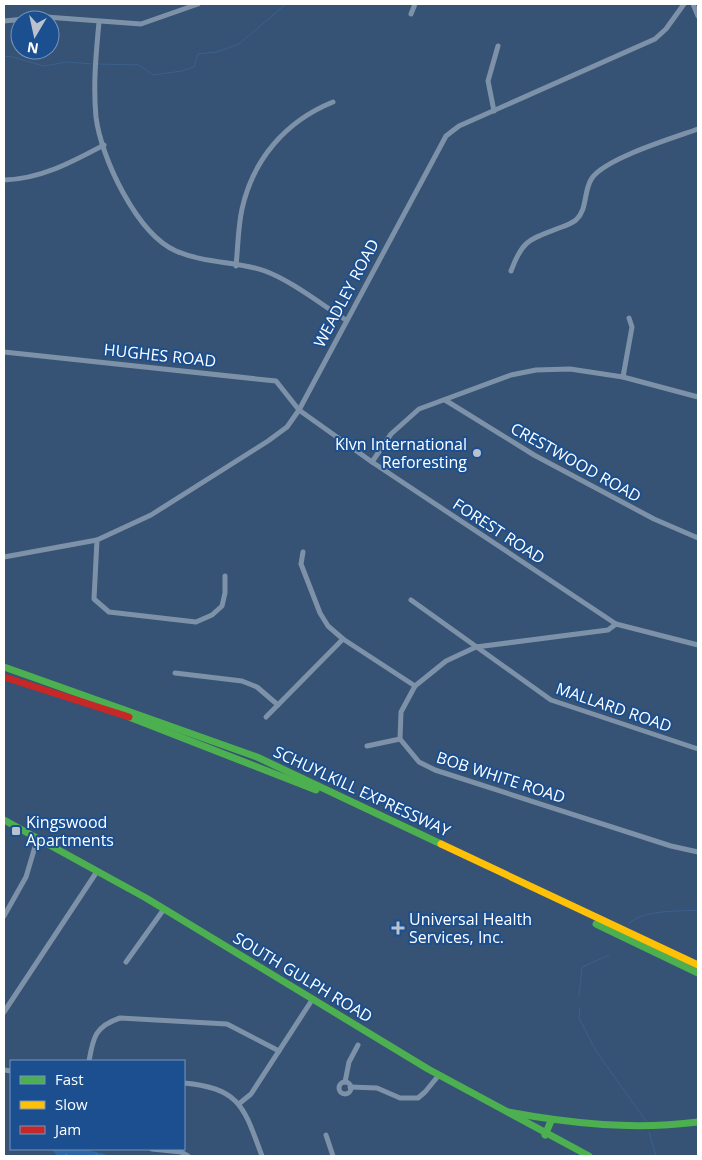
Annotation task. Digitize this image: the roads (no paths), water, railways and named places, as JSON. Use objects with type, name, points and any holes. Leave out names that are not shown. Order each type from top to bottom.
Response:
[{"type":"main road","name":"SCHUYLKILL EXPRESSWAY","points":[[4,667],[214,740],[264,760],[698,965]]},
{"type":"main road","name":"SCHUYLKILL EXPRESSWAY","points":[[4,677],[121,714],[311,788],[698,972]]},
{"type":"main road","name":"SOUTH GULPH ROAD","points":[[4,820],[96,873],[164,909],[439,1075],[545,1135],[589,1156]]},
{"type":"main road","points":[[502,1111],[581,1125],[661,1127],[698,1122]]},
{"type":"main road","points":[[545,1135],[551,1120]]},
{"type":"street","points":[[4,21],[46,17],[131,25],[161,19],[198,4]]},
{"type":"street","points":[[411,14],[415,4]]},
{"type":"street","name":"WEADLEY ROAD","points":[[4,557],[97,540],[150,515],[268,441],[287,426],[299,410],[441,143],[459,126],[655,39],[666,29],[684,4]]},
{"type":"street","points":[[693,4],[698,16]]},
{"type":"street","points":[[99,22],[94,76],[96,120],[113,173],[127,202],[144,224],[160,241],[174,250],[206,261],[263,270],[346,320]]},
{"type":"street","points":[[494,111],[488,81],[498,46]]},
{"type":"street","points":[[236,266],[244,202],[249,185],[262,160],[290,127],[312,111],[333,102]]},
{"type":"street","points":[[511,271],[518,252],[526,243],[570,224],[579,218],[587,186],[602,168],[698,128]]},
{"type":"street","points":[[4,180],[37,176],[66,165],[104,145]]},
{"type":"street","points":[[623,377],[632,327],[628,318]]},
{"type":"street","name":"HUGHES ROAD","points":[[4,352],[268,379],[281,385],[299,410]]},
{"type":"street","points":[[372,462],[391,434],[419,409],[511,374],[536,370],[570,369],[623,377],[698,397]]},
{"type":"street","name":"CRESTWOOD ROAD","points":[[445,400],[534,455],[654,519],[698,538]]},
{"type":"street","name":"FOREST ROAD","points":[[299,410],[372,462],[616,624],[698,645]]},
{"type":"street","points":[[97,540],[94,599],[109,612],[196,622],[212,615],[222,606],[225,594],[224,576]]},
{"type":"street","points":[[303,552],[301,564],[320,613],[328,626],[343,639],[415,686]]},
{"type":"street","name":"MALLARD ROAD","points":[[410,600],[551,700],[698,748]]},
{"type":"street","points":[[367,746],[400,739],[402,712],[415,686],[446,661],[476,647],[608,630],[616,624]]},
{"type":"street","points":[[266,717],[343,639]]},
{"type":"street","points":[[175,673],[242,681],[256,687],[278,705]]},
{"type":"street","name":"BOB WHITE ROAD","points":[[400,739],[419,762],[435,770],[671,846],[698,852]]},
{"type":"street","points":[[4,916],[26,877],[37,840]]},
{"type":"street","points":[[4,1012],[96,873]]},
{"type":"street","points":[[126,962],[164,909]]},
{"type":"street","points":[[240,1103],[251,1094],[312,1000]]},
{"type":"street","points":[[89,1060],[92,1043],[100,1028],[107,1022],[120,1018],[226,1024],[279,1051]]},
{"type":"street","points":[[350,1087],[347,1094],[341,1094],[339,1086],[345,1082],[348,1062],[358,1045]]},
{"type":"street","points":[[345,1082],[350,1087],[377,1088],[400,1098],[418,1098],[439,1075]]},
{"type":"street","points":[[185,1083],[205,1085],[226,1093],[240,1103],[262,1156]]},
{"type":"street","points":[[326,1135],[333,1156]]},
{"type":"street","points":[[162,1150],[181,1152],[188,1156]]},
{"type":"waterway","points":[[97,64],[139,65],[153,75],[182,71],[194,67],[198,54],[217,52],[239,44],[286,4]]},
{"type":"waterway","points":[[4,56],[44,66],[67,62],[93,64]]},
{"type":"waterway","points":[[629,923],[644,915],[653,913],[698,910]]},
{"type":"waterway","points":[[579,996],[582,967],[609,955]]},
{"type":"waterway","points":[[580,1008],[579,1018],[596,1051],[646,1121]]},
{"type":"waterway","points":[[649,1132],[656,1156]]},
{"type":"place","name":"Klvn International Reforesting","points":[[477,453]]},
{"type":"place","name":"Kingswood Apartments","points":[[16,831]]},
{"type":"place","name":"Universal Health Services, Inc.","points":[[398,928]]}]
